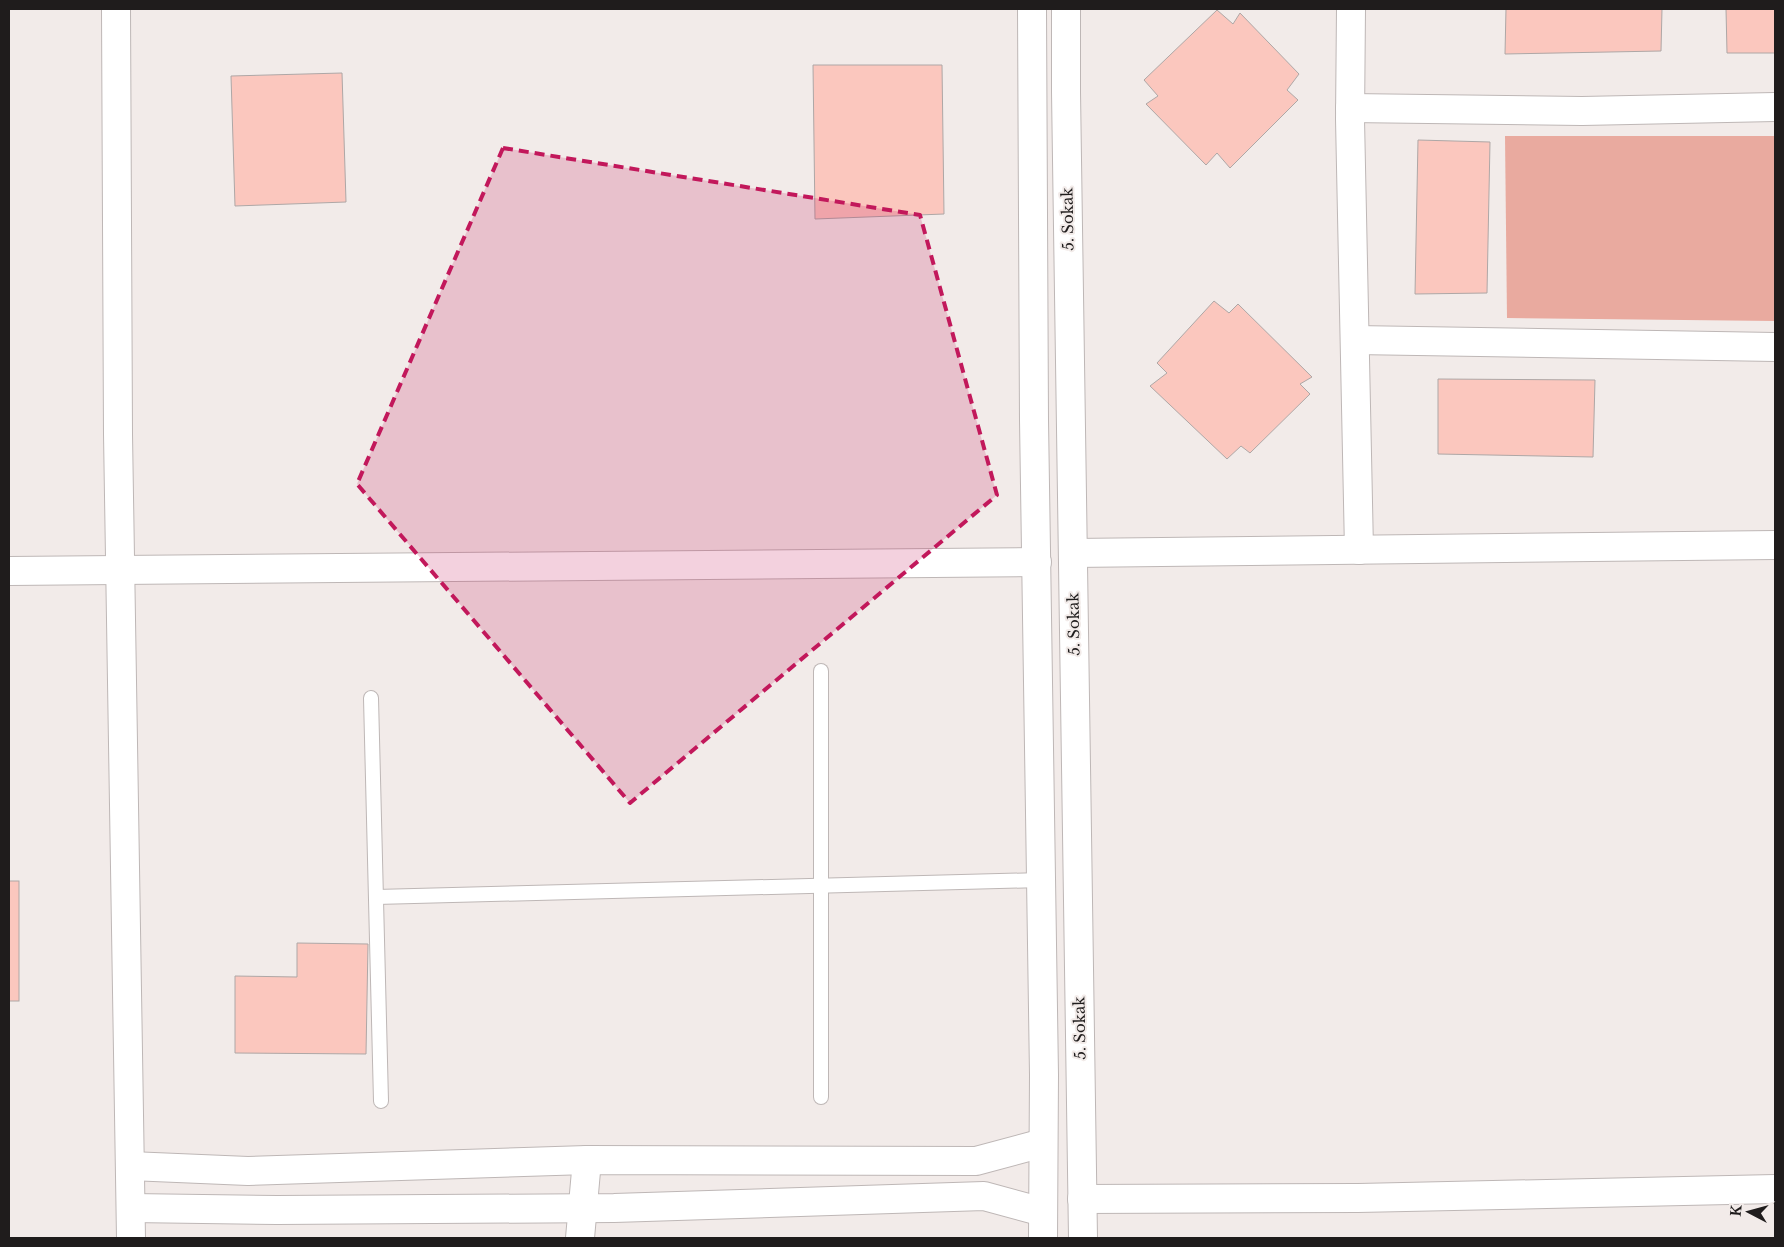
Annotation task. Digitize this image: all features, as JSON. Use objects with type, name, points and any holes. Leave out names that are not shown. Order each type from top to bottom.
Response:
[{"type":"street","points":[[116,9],[120,571],[131,1238]]},
{"type":"street","points":[[1032,9],[1036,562],[1044,1075],[1042,1238]]},
{"type":"street","name":"5. Sokak","points":[[1066,9],[1083,1238]]},
{"type":"street","points":[[1351,9],[1350,108],[1359,550]]},
{"type":"street","points":[[1350,108],[1582,111],[1775,107]]},
{"type":"street","points":[[1355,340],[1775,347]]},
{"type":"street","points":[[1073,552],[1775,545]]},
{"type":"street","points":[[9,571],[1036,562]]},
{"type":"street","points":[[1041,880],[1078,880]]},
{"type":"street","points":[[130,1166],[248,1170],[587,1160],[976,1161],[1043,1143]]},
{"type":"street","points":[[580,1238],[587,1160]]},
{"type":"street","points":[[1082,1199],[1358,1198],[1775,1189]]},
{"type":"street","points":[[131,1208],[277,1210],[582,1208],[984,1196],[1043,1212]]},
{"type":"lane","points":[[821,671],[821,1097]]},
{"type":"lane","points":[[371,698],[381,1101]]},
{"type":"lane","points":[[376,897],[1041,880]]},
{"type":"highlighted area","points":[[503,148],[920,215],[997,495],[630,803],[357,484]]},
{"type":"shaded area","points":[[1505,136],[1775,136],[1775,321],[1507,318]]},
{"type":"building","points":[[1506,9],[1662,9],[1661,51],[1505,54]]},
{"type":"building","points":[[1726,9],[1775,9],[1775,53],[1727,53]]},
{"type":"building","points":[[1217,10],[1233,24],[1240,13],[1299,74],[1287,90],[1298,100],[1230,168],[1217,153],[1206,165],[1146,104],[1158,96],[1144,80]]},
{"type":"building","points":[[813,65],[942,65],[944,214],[815,219]]},
{"type":"building","points":[[342,73],[346,202],[235,206],[231,76]]},
{"type":"building","points":[[1418,140],[1490,142],[1487,293],[1415,294]]},
{"type":"building","points":[[1214,301],[1229,313],[1238,304],[1312,377],[1300,384],[1310,394],[1250,453],[1241,446],[1227,459],[1150,386],[1167,373],[1157,363]]},
{"type":"building","points":[[1438,379],[1595,380],[1593,457],[1438,454]]},
{"type":"building","points":[[9,881],[19,881],[19,1001],[9,1001]]},
{"type":"building","points":[[297,943],[368,944],[366,1054],[235,1053],[235,976],[297,977]]}]
